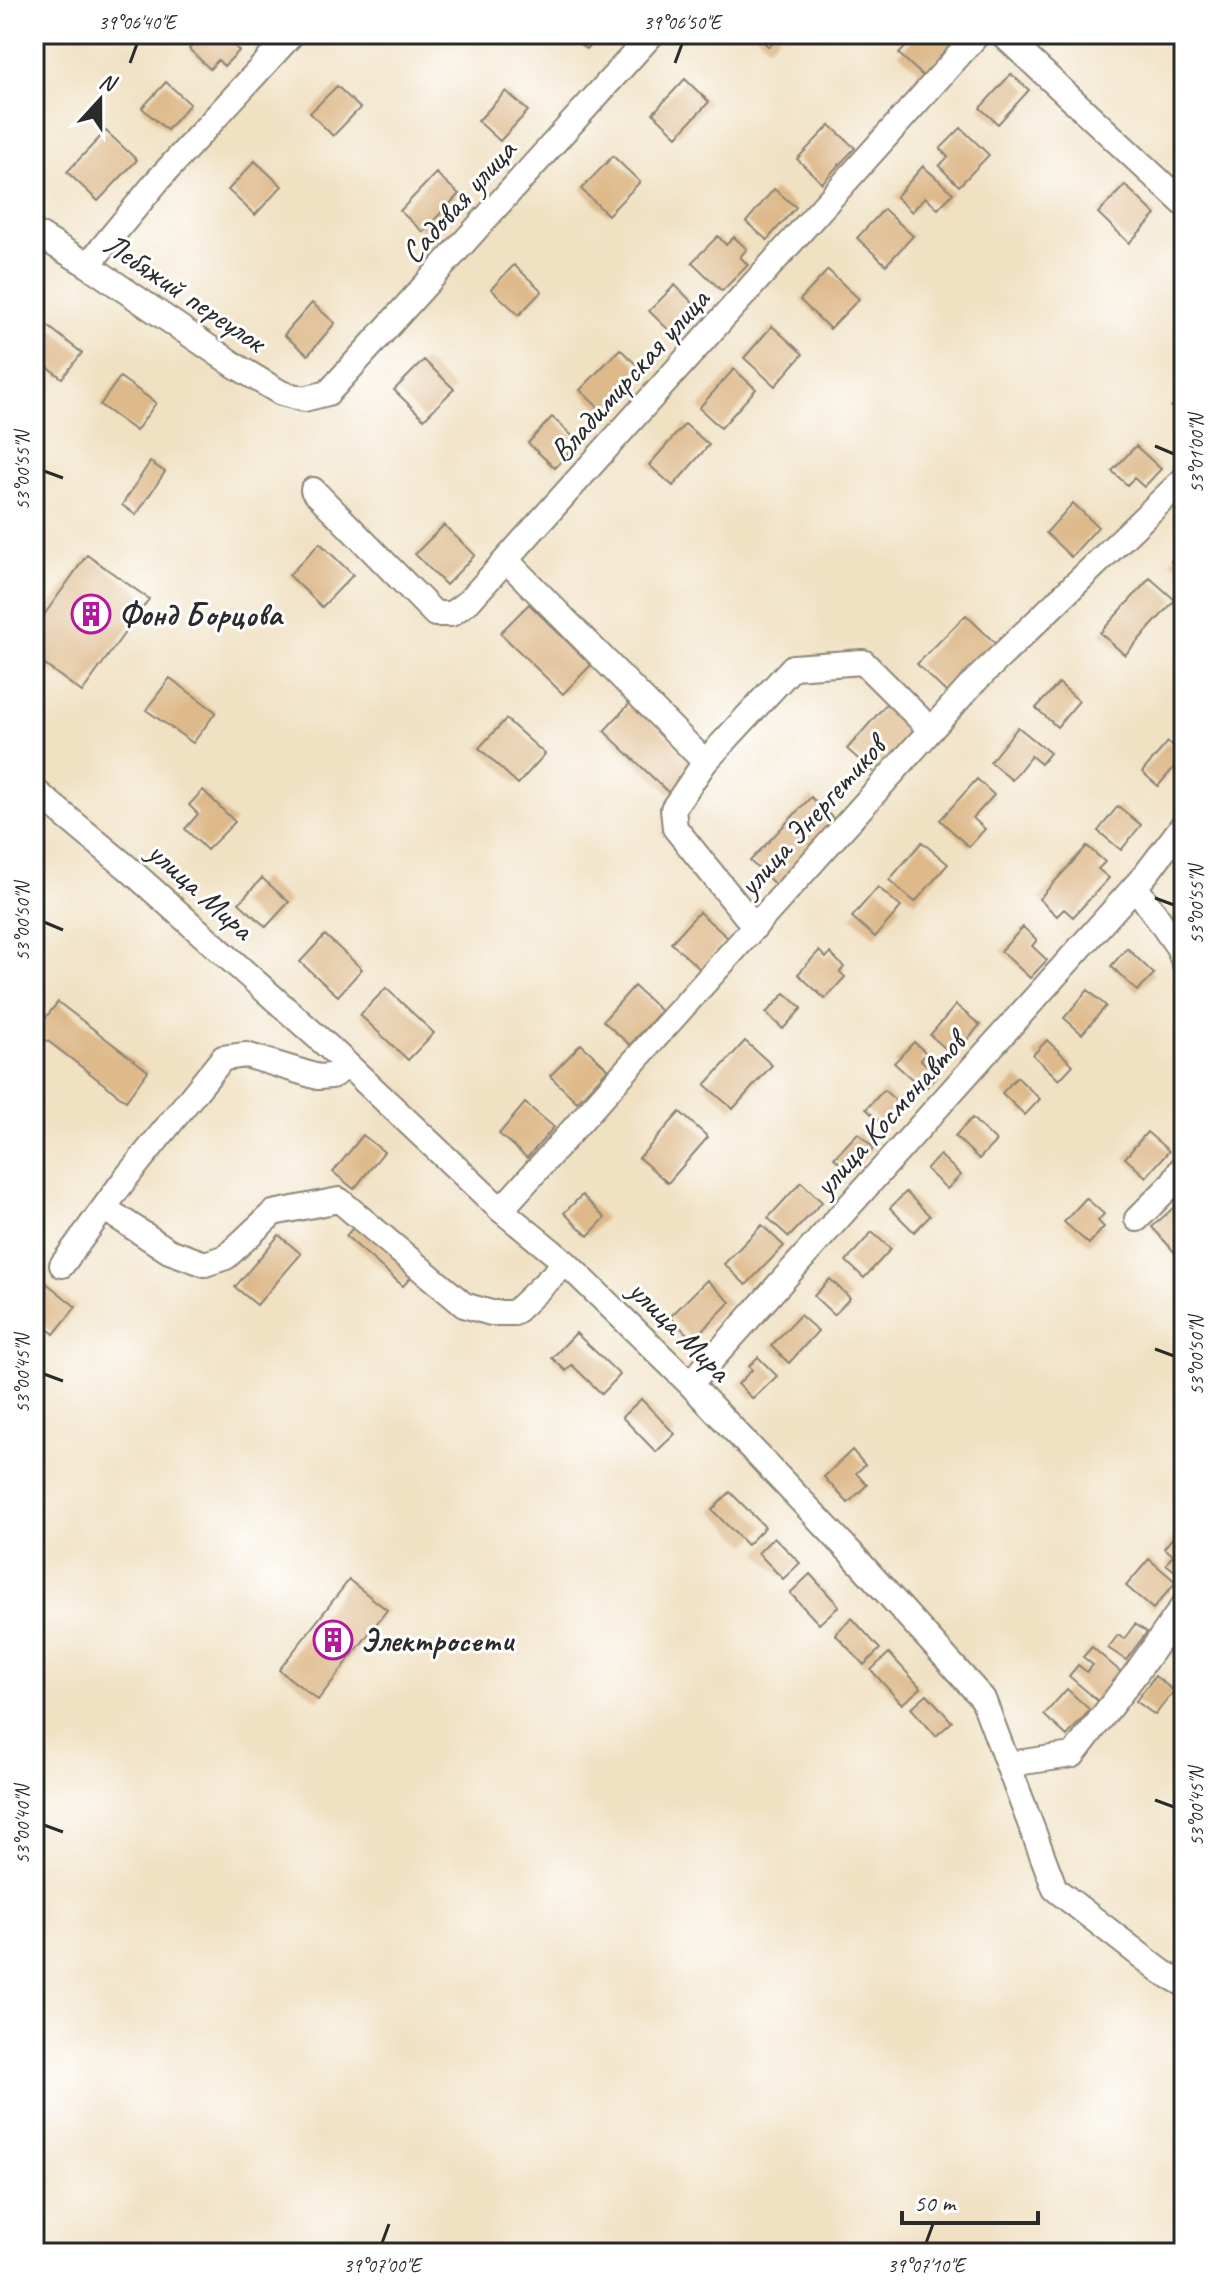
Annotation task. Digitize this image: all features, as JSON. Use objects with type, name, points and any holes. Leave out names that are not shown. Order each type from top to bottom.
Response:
[{"type":"street","points":[[88,265],[158,180],[292,34]]},
{"type":"street","name":"Садовая улица","points":[[304,399],[328,393],[652,34]]},
{"type":"street","name":"Владимирская улица","points":[[313,490],[435,614],[451,614],[469,601],[978,34]]},
{"type":"street","points":[[1002,34],[1184,204]]},
{"type":"street","name":"Лебяжий переулок","points":[[34,232],[236,366],[281,393],[304,399]]},
{"type":"street","name":"улица Энергетиков","points":[[501,1210],[972,684],[1184,479]]},
{"type":"street","points":[[506,560],[705,762]]},
{"type":"street","points":[[755,927],[675,828],[673,809],[705,762],[793,667],[863,662],[931,730]]},
{"type":"street","name":"улица Мира","points":[[34,790],[129,869],[349,1066],[501,1210],[566,1263],[690,1384],[851,1553],[983,1699],[1055,1889],[1162,1972],[1184,1984]]},
{"type":"street","name":"улица Космонавтов","points":[[690,1384],[1135,886],[1184,824]]},
{"type":"street","points":[[1135,886],[1178,947],[1184,962]]},
{"type":"street","points":[[62,1265],[223,1058],[246,1055],[318,1077],[332,1076],[349,1066]]},
{"type":"street","points":[[1137,1219],[1171,1185],[1184,1165]]},
{"type":"street","points":[[104,1208],[169,1251],[205,1264],[226,1257],[273,1213],[339,1200],[433,1282],[464,1305],[491,1313],[514,1313],[566,1263]]},
{"type":"street","points":[[1009,1764],[1073,1755],[1184,1605]]},
{"type":"building","points":[[187,34],[242,34],[232,44],[239,51],[224,66],[218,60],[210,69],[189,49],[196,42]]},
{"type":"building","points":[[569,34],[600,34],[586,49]]},
{"type":"building","points":[[755,34],[781,34],[769,47]]},
{"type":"building","points":[[917,34],[957,34],[960,37],[923,76],[899,54]]},
{"type":"building","points":[[1011,74],[1029,90],[998,124],[980,108]]},
{"type":"building","points":[[685,79],[709,102],[677,136],[653,113]]},
{"type":"building","points":[[166,82],[190,104],[167,130],[142,108]]},
{"type":"building","points":[[337,86],[360,108],[333,136],[310,113]]},
{"type":"building","points":[[506,91],[528,111],[500,141],[478,121]]},
{"type":"building","points":[[830,125],[855,148],[822,183],[797,159]]},
{"type":"building","points":[[961,128],[989,155],[959,186],[939,166],[948,157],[940,149]]},
{"type":"building","points":[[106,131],[137,160],[98,201],[67,172]]},
{"type":"building","points":[[613,156],[640,182],[608,215],[581,189]]},
{"type":"building","points":[[255,161],[282,186],[255,215],[228,190]]},
{"type":"building","points":[[923,166],[953,193],[938,209],[925,197],[912,212],[896,197]]},
{"type":"building","points":[[436,173],[459,194],[423,232],[400,211]]},
{"type":"building","points":[[1125,185],[1156,215],[1129,243],[1098,213]]},
{"type":"building","points":[[774,189],[796,207],[767,240],[746,222]]},
{"type":"building","points":[[884,209],[913,236],[886,265],[857,238]]},
{"type":"building","points":[[718,236],[726,245],[734,237],[747,249],[740,257],[748,265],[722,291],[692,262]]},
{"type":"building","points":[[514,265],[542,291],[519,315],[491,289]]},
{"type":"building","points":[[828,270],[859,299],[830,329],[800,300]]},
{"type":"building","points":[[675,285],[700,310],[675,336],[649,311]]},
{"type":"building","points":[[312,303],[335,323],[308,355],[284,335]]},
{"type":"building","points":[[34,315],[82,353],[62,378],[34,357]]},
{"type":"building","points":[[772,326],[803,354],[775,386],[744,358]]},
{"type":"building","points":[[620,349],[644,372],[604,413],[580,390]]},
{"type":"building","points":[[424,360],[454,389],[424,419],[394,390]]},
{"type":"building","points":[[734,369],[756,389],[721,428],[699,408]]},
{"type":"building","points":[[120,377],[156,403],[136,431],[100,405]]},
{"type":"building","points":[[1184,393],[1184,418],[1171,407]]},
{"type":"building","points":[[552,417],[579,442],[555,468],[528,443]]},
{"type":"building","points":[[685,424],[709,445],[673,486],[649,465]]},
{"type":"building","points":[[1136,446],[1161,469],[1144,487],[1134,478],[1127,485],[1112,471]]},
{"type":"building","points":[[150,462],[165,472],[136,515],[122,505]]},
{"type":"building","points":[[1073,503],[1098,527],[1071,557],[1046,533]]},
{"type":"building","points":[[444,525],[475,555],[446,585],[415,554]]},
{"type":"building","points":[[320,543],[353,575],[322,607],[289,575]]},
{"type":"building","points":[[1184,545],[1184,572],[1171,561]]},
{"type":"building","name":"Фонд Борцова","points":[[87,555],[149,599],[82,692],[34,657],[34,629]]},
{"type":"building","points":[[1150,578],[1175,600],[1125,655],[1100,633]]},
{"type":"building","points":[[529,604],[591,665],[563,694],[500,633]]},
{"type":"building","points":[[966,615],[997,645],[949,695],[917,664]]},
{"type":"building","points":[[170,678],[216,712],[193,743],[146,710]]},
{"type":"building","points":[[1059,683],[1079,701],[1057,727],[1036,708]]},
{"type":"building","points":[[889,701],[922,729],[880,778],[847,749]]},
{"type":"building","points":[[631,702],[697,765],[670,794],[604,731]]},
{"type":"building","points":[[506,719],[545,754],[518,784],[479,748]]},
{"type":"building","points":[[1018,727],[1050,753],[1041,764],[1031,756],[1012,780],[990,762]]},
{"type":"building","points":[[1168,742],[1184,756],[1158,786],[1142,772]]},
{"type":"building","points":[[977,779],[994,795],[973,818],[985,829],[969,847],[940,820]]},
{"type":"building","points":[[203,790],[235,822],[207,850],[185,829],[198,814],[189,805]]},
{"type":"building","points":[[811,797],[838,823],[778,887],[750,861]]},
{"type":"building","points":[[1118,806],[1141,825],[1121,850],[1098,831]]},
{"type":"building","points":[[922,842],[948,864],[915,902],[889,880]]},
{"type":"building","points":[[1087,846],[1105,862],[1098,869],[1109,878],[1073,917],[1064,909],[1057,916],[1039,899]]},
{"type":"building","points":[[262,878],[289,902],[266,927],[239,903]]},
{"type":"building","points":[[878,887],[901,907],[875,937],[852,917]]},
{"type":"building","points":[[699,912],[728,938],[700,969],[671,943]]},
{"type":"building","points":[[1023,927],[1037,940],[1032,946],[1047,960],[1030,978],[1001,951]]},
{"type":"building","points":[[325,935],[362,969],[338,996],[300,962]]},
{"type":"building","points":[[1127,948],[1154,974],[1137,991],[1111,966]]},
{"type":"building","points":[[819,951],[826,958],[830,953],[844,967],[840,972],[845,977],[825,999],[798,974]]},
{"type":"building","points":[[634,986],[661,1011],[630,1045],[603,1021]]},
{"type":"building","points":[[386,988],[434,1033],[408,1060],[360,1015]]},
{"type":"building","points":[[1088,990],[1106,1006],[1082,1034],[1064,1018]]},
{"type":"building","points":[[785,993],[802,1008],[783,1029],[766,1013]]},
{"type":"building","points":[[58,1002],[148,1071],[126,1101],[35,1031]]},
{"type":"building","points":[[956,1005],[980,1025],[953,1055],[930,1035]]},
{"type":"building","points":[[1047,1040],[1073,1065],[1059,1080],[1033,1055]]},
{"type":"building","points":[[745,1041],[772,1065],[733,1109],[705,1085]]},
{"type":"building","points":[[914,1042],[926,1053],[921,1060],[938,1075],[924,1090],[894,1063]]},
{"type":"building","points":[[581,1044],[608,1069],[577,1102],[550,1076]]},
{"type":"building","points":[[1017,1077],[1040,1099],[1025,1115],[1002,1093]]},
{"type":"building","points":[[884,1090],[904,1108],[887,1128],[866,1109]]},
{"type":"building","points":[[525,1103],[554,1127],[527,1158],[499,1134]]},
{"type":"building","points":[[680,1112],[708,1137],[668,1183],[639,1158]]},
{"type":"building","points":[[972,1118],[996,1141],[979,1159],[955,1136]]},
{"type":"building","points":[[1147,1132],[1169,1151],[1146,1177],[1125,1158]]},
{"type":"building","points":[[858,1133],[874,1148],[851,1173],[834,1158]]},
{"type":"building","points":[[363,1135],[384,1152],[354,1189],[333,1172]]},
{"type":"building","points":[[940,1155],[961,1175],[947,1189],[926,1169]]},
{"type":"building","points":[[801,1182],[822,1202],[789,1237],[768,1218]]},
{"type":"building","points":[[906,1192],[930,1216],[914,1232],[890,1208]]},
{"type":"building","points":[[582,1195],[605,1218],[588,1236],[564,1213]]},
{"type":"building","points":[[1086,1198],[1104,1214],[1098,1221],[1104,1227],[1089,1244],[1064,1222]]},
{"type":"building","points":[[1181,1201],[1184,1204],[1184,1249],[1177,1255],[1152,1227]]},
{"type":"building","points":[[356,1224],[414,1274],[403,1286],[346,1236]]},
{"type":"building","points":[[762,1225],[784,1246],[746,1285],[724,1264]]},
{"type":"building","points":[[872,1232],[891,1249],[864,1278],[846,1261]]},
{"type":"building","points":[[279,1235],[301,1254],[257,1305],[235,1287]]},
{"type":"building","points":[[34,1273],[76,1307],[54,1334],[34,1318]]},
{"type":"building","points":[[830,1279],[850,1298],[834,1315],[814,1296]]},
{"type":"building","points":[[707,1280],[730,1302],[693,1340],[670,1317]]},
{"type":"building","points":[[800,1315],[818,1331],[789,1363],[771,1346]]},
{"type":"building","points":[[576,1333],[620,1375],[602,1394],[572,1365],[566,1371],[552,1358]]},
{"type":"building","points":[[758,1357],[777,1376],[753,1399],[738,1384],[752,1370],[749,1366]]},
{"type":"building","points":[[641,1399],[675,1434],[656,1452],[622,1417]]},
{"type":"building","points":[[852,1450],[865,1465],[856,1473],[867,1485],[848,1503],[824,1477]]},
{"type":"building","points":[[730,1492],[765,1527],[747,1545],[712,1510]]},
{"type":"building","points":[[1184,1517],[1184,1537],[1174,1530]]},
{"type":"building","points":[[774,1537],[800,1563],[783,1579],[758,1553]]},
{"type":"building","points":[[1173,1537],[1184,1545],[1184,1569],[1180,1575],[1166,1564],[1173,1555],[1164,1548]]},
{"type":"building","points":[[1149,1559],[1176,1582],[1153,1609],[1126,1586]]},
{"type":"building","points":[[810,1574],[839,1606],[819,1624],[790,1593]]},
{"type":"building","name":"Электросети","points":[[349,1580],[387,1610],[318,1700],[279,1670]]},
{"type":"building","points":[[852,1618],[880,1649],[864,1665],[835,1634]]},
{"type":"building","points":[[1135,1624],[1147,1632],[1126,1660],[1108,1648],[1118,1635],[1124,1639]]},
{"type":"building","points":[[1184,1636],[1184,1663],[1171,1654]]},
{"type":"building","points":[[1092,1647],[1122,1673],[1098,1701],[1069,1676],[1078,1665],[1087,1672],[1093,1665],[1083,1657]]},
{"type":"building","points":[[889,1653],[921,1688],[902,1704],[871,1670]]},
{"type":"building","points":[[1155,1676],[1174,1691],[1155,1715],[1136,1701]]},
{"type":"building","points":[[1067,1689],[1090,1710],[1067,1736],[1044,1715]]},
{"type":"building","points":[[927,1694],[952,1722],[936,1736],[911,1708]]},
{"type":"place","name":"Фонд Борцова","points":[[91,614]]},
{"type":"place","name":"Электросети","points":[[333,1640]]}]
